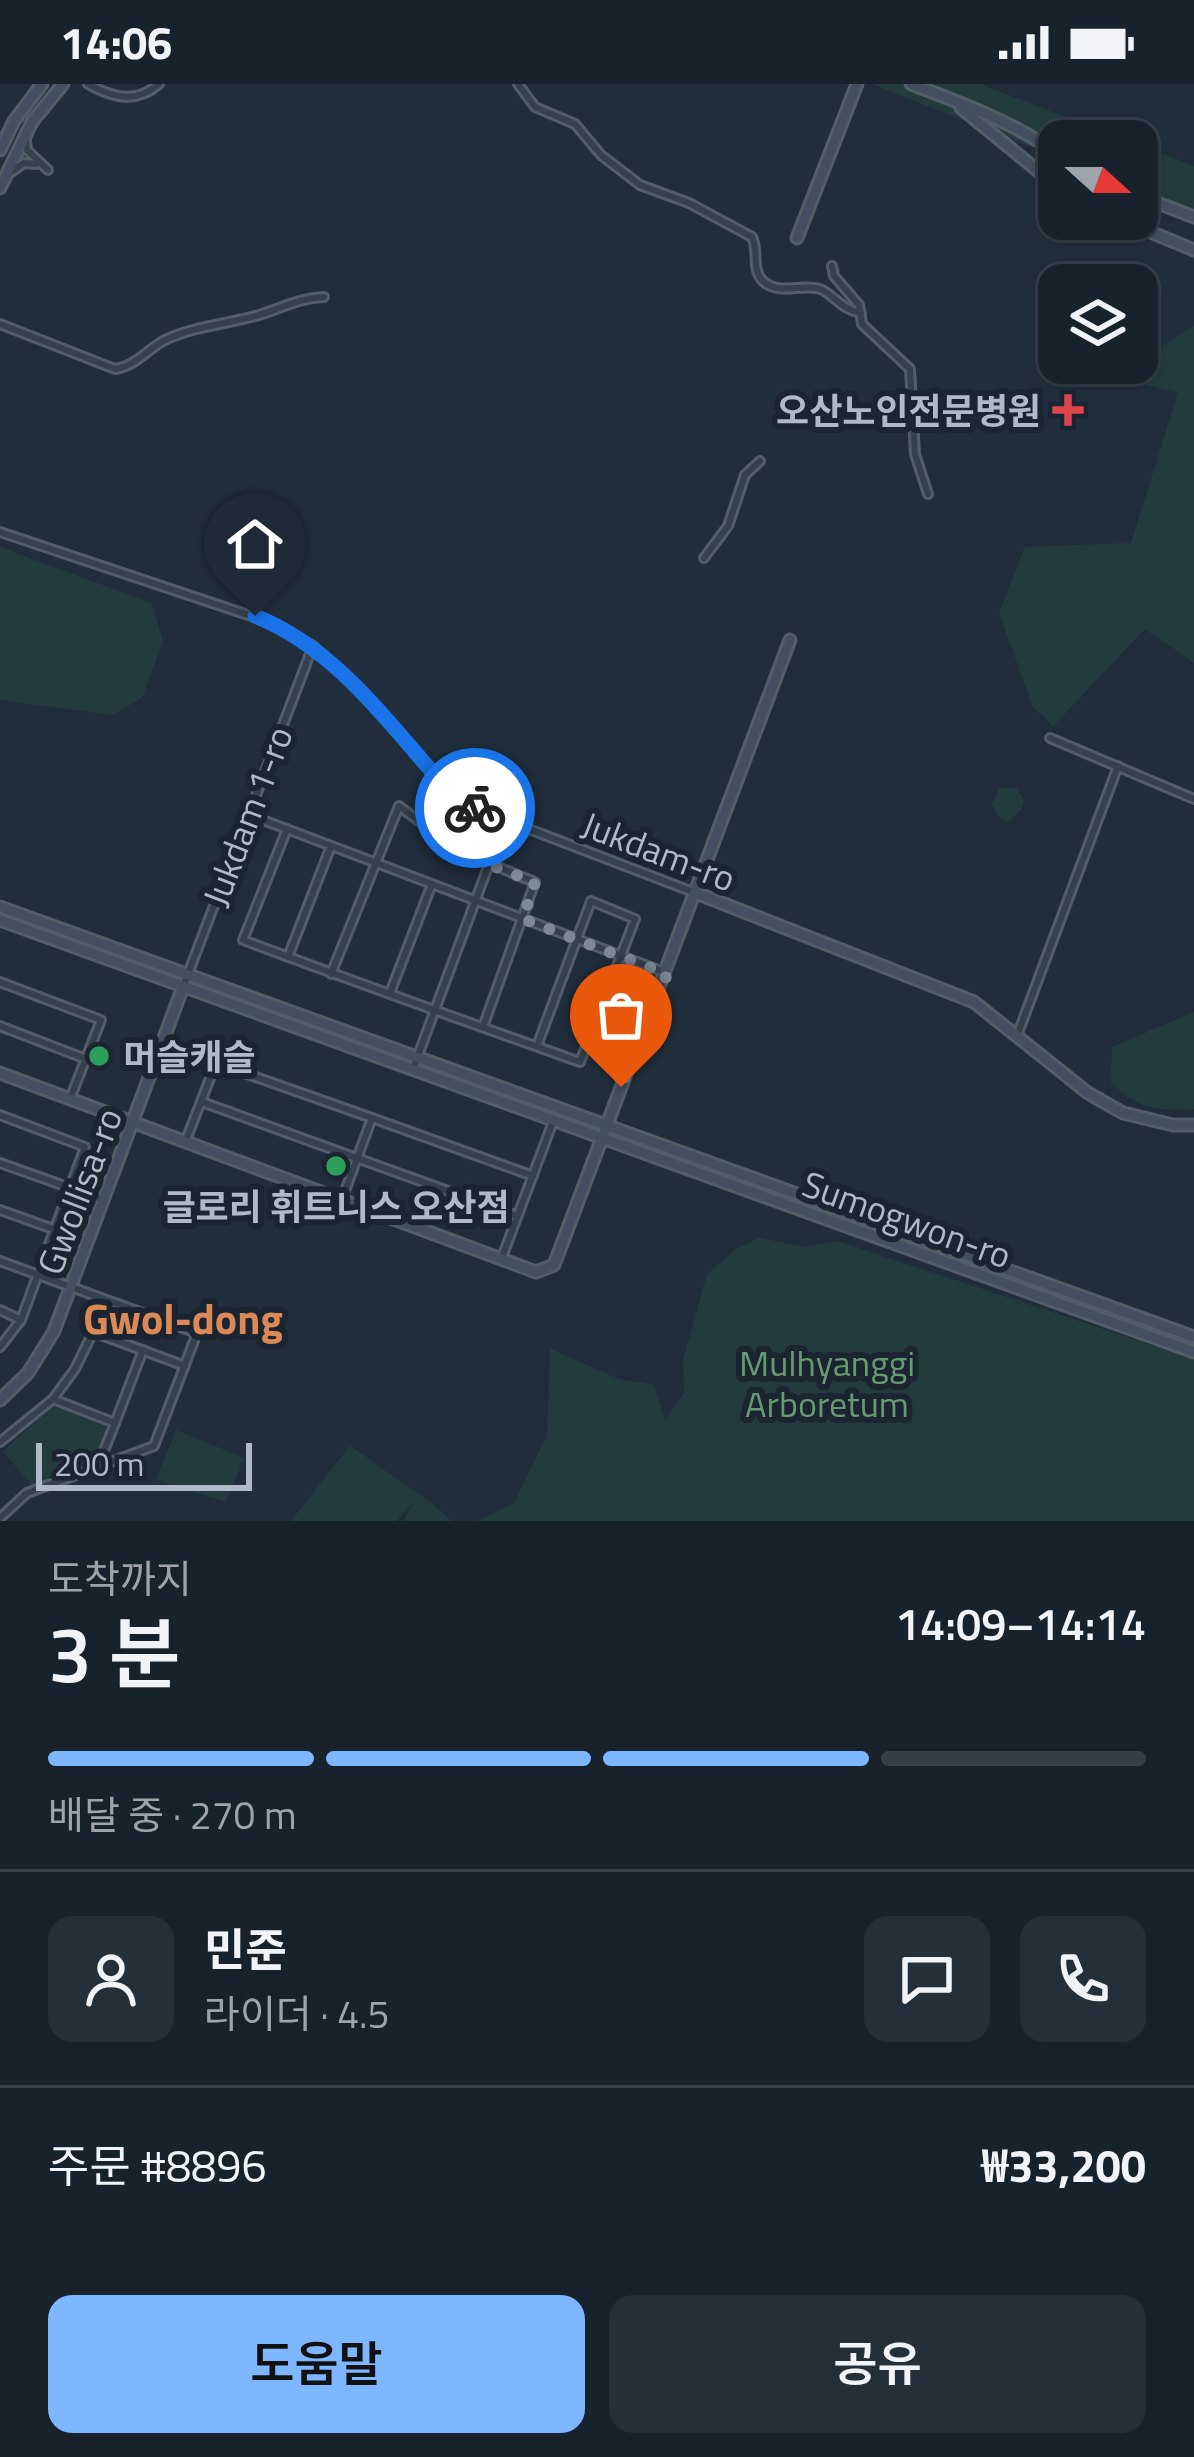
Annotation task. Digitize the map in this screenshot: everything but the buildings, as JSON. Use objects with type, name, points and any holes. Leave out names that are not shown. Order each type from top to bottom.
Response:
[{"type":"street","points":[[0,150],[38,84]]},
{"type":"street","points":[[2,183],[32,122],[63,84]]},
{"type":"street","points":[[88,84],[114,98],[149,93],[159,84]]},
{"type":"street","points":[[518,84],[535,107],[575,124],[602,155],[640,185],[752,236],[763,281],[773,287],[818,289],[842,307],[861,313]]},
{"type":"street","points":[[797,238],[857,84]]},
{"type":"street","points":[[911,84],[1038,140]]},
{"type":"street","points":[[930,91],[965,110],[1038,171]]},
{"type":"street","points":[[0,138],[14,122]]},
{"type":"street","points":[[32,122],[26,143],[38,164]]},
{"type":"street","points":[[2,183],[24,163],[48,170]]},
{"type":"street","points":[[1158,203],[1194,217]]},
{"type":"street","points":[[1158,235],[1194,250]]},
{"type":"street","points":[[832,266],[834,276],[859,304],[862,324],[910,369],[915,454],[928,494]]},
{"type":"street","points":[[0,324],[116,369],[184,332],[276,310],[298,298],[324,297]]},
{"type":"street","points":[[704,558],[728,526],[746,475],[760,461]]},
{"type":"street","name":"Jukdam-ro","points":[[0,532],[278,625],[313,646],[346,676],[449,791],[474,808],[974,1002],[1088,1094],[1123,1113],[1194,1125]]},
{"type":"street","points":[[0,1073],[501,1260],[536,1272],[554,1265],[790,640]]},
{"type":"street","name":"Jukdam 1-ro","points":[[185,981],[313,646]]},
{"type":"street","points":[[1050,738],[1194,799]]},
{"type":"street","points":[[1017,1036],[1118,766]]},
{"type":"street","points":[[331,974],[399,806],[441,839],[535,882],[482,1027]]},
{"type":"street","points":[[247,814],[667,974]]},
{"type":"street","points":[[0,920],[415,1064],[505,821]]},
{"type":"street","points":[[287,829],[243,940],[580,1062],[635,919],[591,901],[537,1046]]},
{"type":"street","points":[[288,957],[331,846]]},
{"type":"street","points":[[390,993],[432,884]]},
{"type":"street","points":[[0,907],[185,981]]},
{"type":"street","name":"Gwollisa-ro","points":[[0,1400],[42,1352],[72,1287],[185,981]]},
{"type":"street","points":[[0,982],[101,1020],[70,1099]]},
{"type":"street","points":[[0,1026],[86,1059]]},
{"type":"street","points":[[186,1140],[217,1064],[533,1176]]},
{"type":"street","name":"Sumogwon-ro","points":[[415,1064],[606,1125],[1194,1337]]},
{"type":"street","name":"Sumogwon-ro","points":[[415,1064],[554,1120],[1194,1352]]},
{"type":"street","points":[[202,1102],[518,1216]]},
{"type":"street","points":[[0,1115],[85,1147],[21,1320],[0,1347]]},
{"type":"street","points":[[342,1199],[372,1118]]},
{"type":"street","points":[[501,1260],[554,1120]]},
{"type":"street","points":[[0,1162],[104,1200]]},
{"type":"street","points":[[0,1210],[56,1230]]},
{"type":"street","points":[[0,1261],[196,1333],[154,1446],[27,1493],[0,1518]]},
{"type":"street","points":[[0,1310],[21,1320]]},
{"type":"street","points":[[0,1442],[53,1399],[93,1332],[185,1366]]},
{"type":"street","points":[[100,1464],[143,1350]]},
{"type":"street","points":[[53,1399],[115,1423]]},
{"type":"green space","points":[[872,84],[980,84],[1073,120],[1038,120],[1038,150]]},
{"type":"green space","points":[[1158,152],[1194,166],[1194,210],[1158,196]]},
{"type":"green space","points":[[1194,326],[1194,663],[1145,629],[1053,726],[1033,707],[999,613],[1025,547],[1131,543],[1178,393],[1144,384],[1158,384],[1158,348]]},
{"type":"green space","points":[[0,547],[151,603],[163,640],[142,698],[112,715],[0,700]]},
{"type":"green space","points":[[999,788],[1016,788],[1024,800],[1008,822],[992,804]]},
{"type":"green space","points":[[1194,1012],[1194,1109],[1149,1107],[1111,1083],[1112,1047]]},
{"type":"green space","name":"Mulhyanggi Arboretum","points":[[759,1238],[806,1247],[837,1241],[1194,1359],[1194,1521],[478,1521],[514,1503],[547,1435],[550,1349],[619,1379],[654,1385],[665,1420],[684,1393],[683,1360],[707,1274],[735,1250]]},
{"type":"green space","points":[[56,1404],[111,1427],[96,1462],[33,1487],[3,1451]]},
{"type":"green space","points":[[176,1430],[244,1458],[226,1502],[156,1480]]},
{"type":"green space","points":[[350,1446],[451,1521],[403,1521],[414,1502],[396,1521],[291,1521]]},
{"type":"way so far","points":[[475,808],[505,821],[490,865],[535,882],[523,919],[667,974],[621,1087]]},
{"type":"place","name":"오산노인전문병원","points":[[1068,410]]},
{"type":"place","name":"머슬캐슬","points":[[99,1056]]},
{"type":"place","name":"글로리 휘트니스 오산점","points":[[336,1166]]},
{"type":"district","name":"Gwol-dong","points":[[183,1318]]},
{"type":"route","points":[[255,616],[326,656],[449,791],[475,808]]}]
